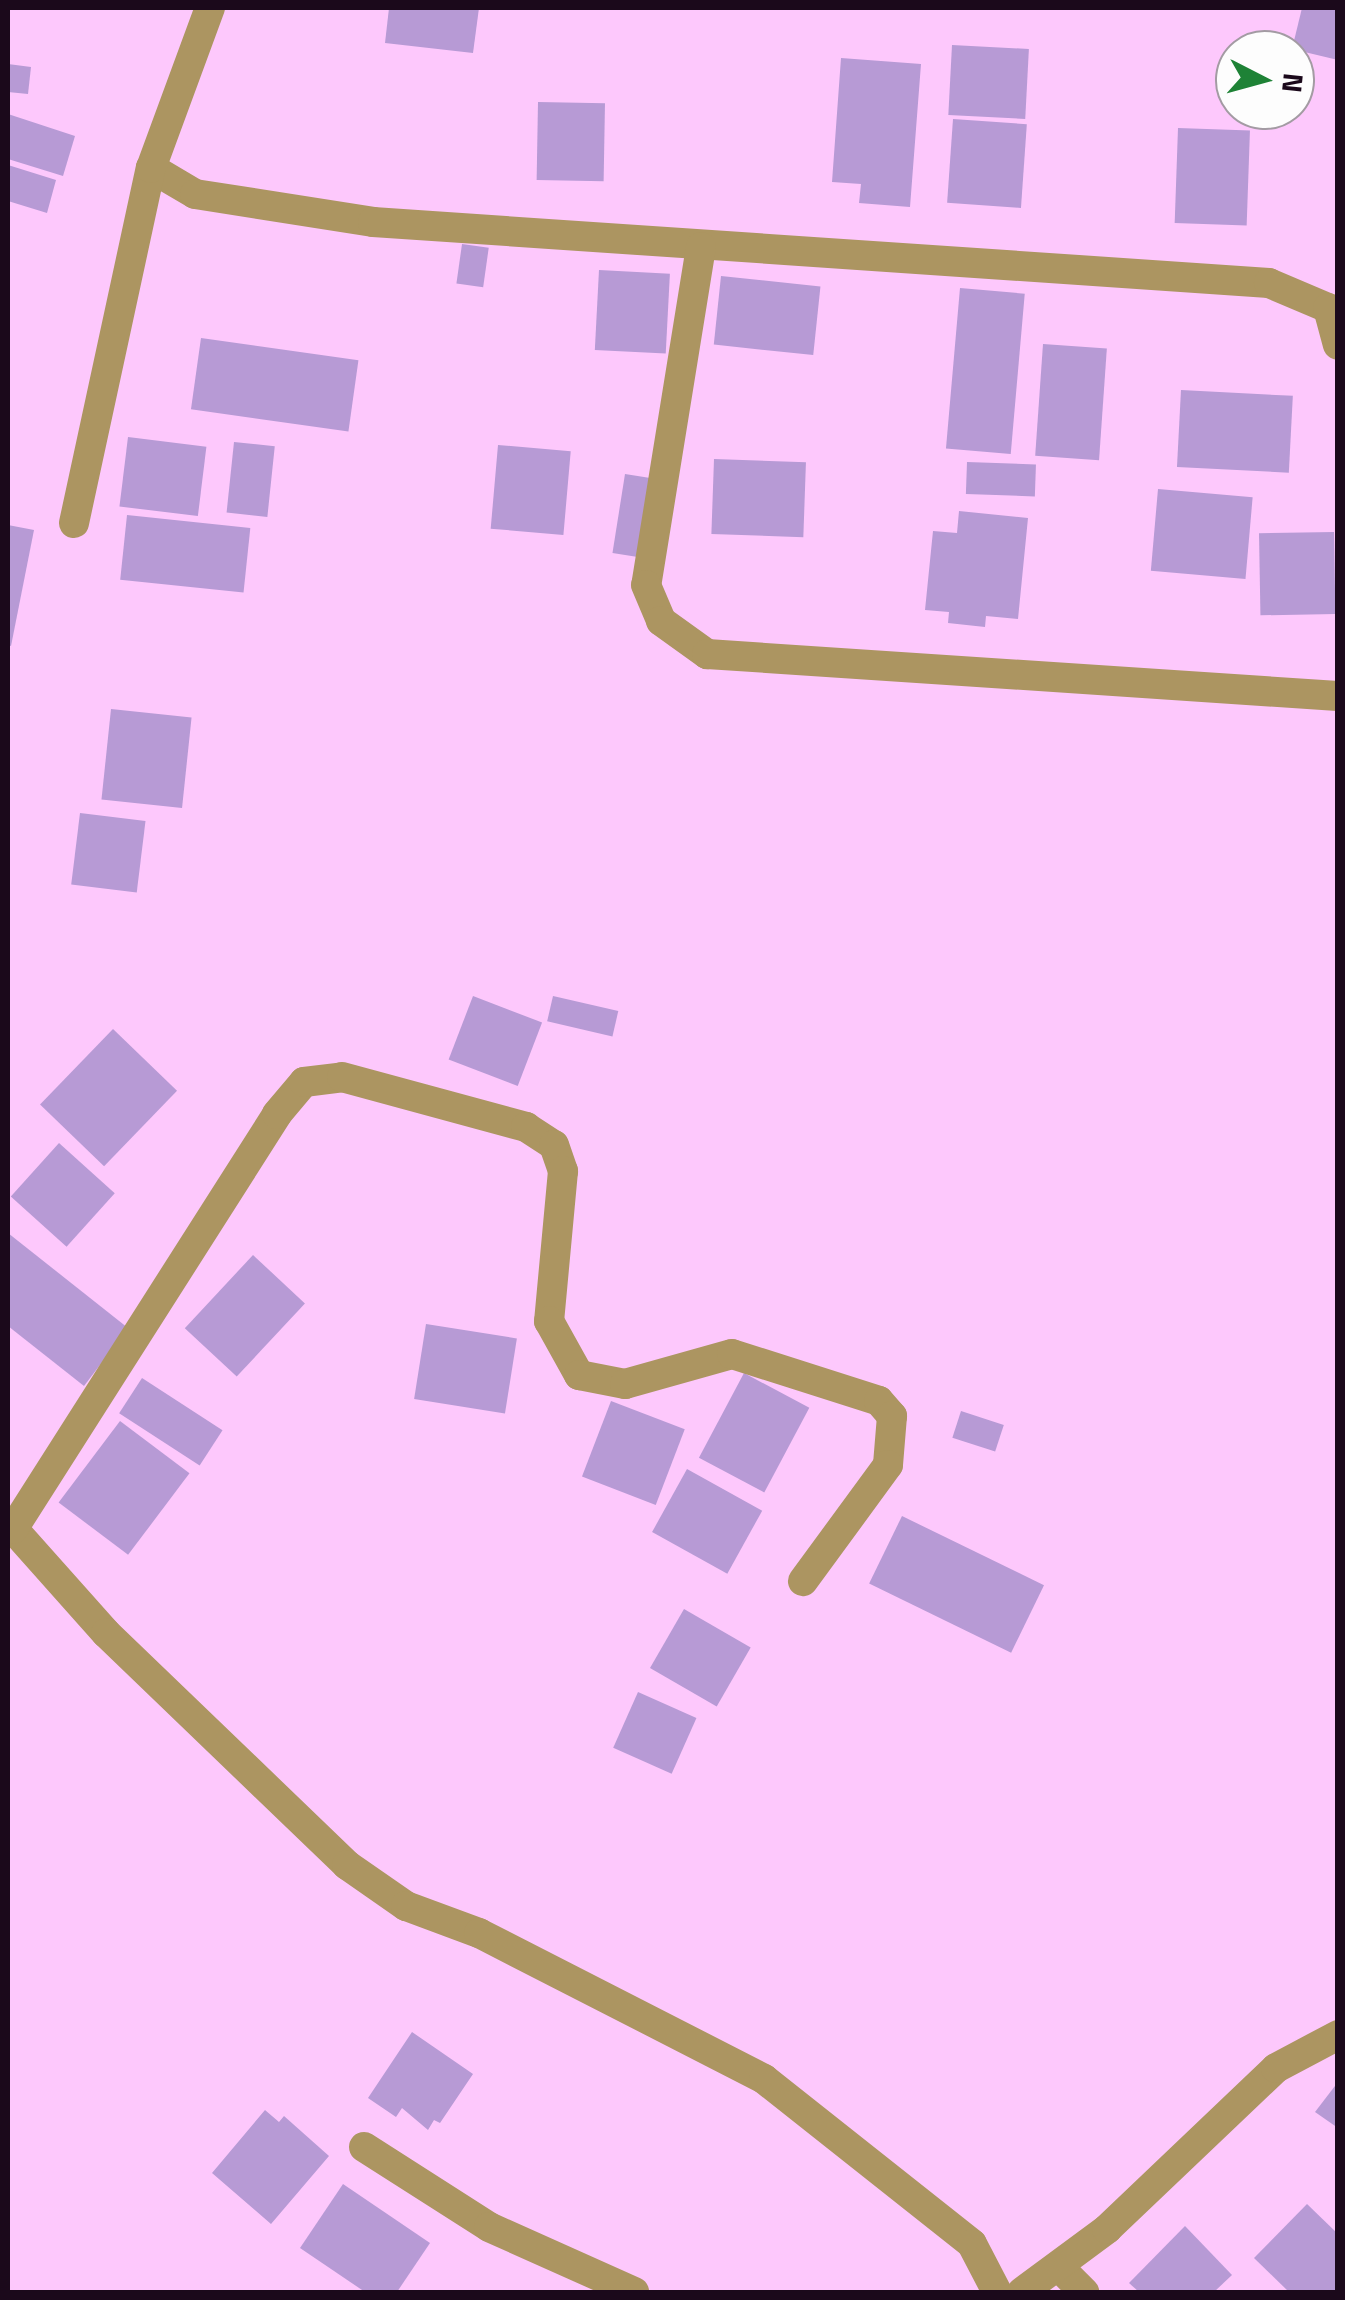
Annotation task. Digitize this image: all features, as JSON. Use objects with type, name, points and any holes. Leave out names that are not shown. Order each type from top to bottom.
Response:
[{"type":"street","points":[[74,523],[151,168],[210,8]]},
{"type":"street","points":[[151,168],[194,194],[354,219],[700,247],[1269,283],[1328,308],[1338,345]]},
{"type":"street","points":[[700,247],[646,584],[661,621],[707,654],[1338,696]]},
{"type":"street","points":[[803,1582],[888,1464],[892,1416],[879,1401],[732,1354],[625,1384],[578,1374],[548,1322],[563,1171],[554,1145],[526,1128],[342,1078],[304,1082],[277,1114],[10,1526],[106,1634],[348,1866],[406,1906],[496,1941],[764,2079],[972,2244],[996,2292]]},
{"type":"street","points":[[1022,2292],[1061,2269],[1276,2068],[1338,2035]]},
{"type":"street","points":[[364,2147],[489,2227],[634,2292]]},
{"type":"street","points":[[1061,2269],[1084,2292]]},
{"type":"building","points":[[389,8],[479,8],[473,53],[385,43]]},
{"type":"building","points":[[1302,8],[1338,8],[1338,60],[1315,54],[1315,30],[1297,30]]},
{"type":"building","points":[[952,45],[1029,49],[1025,119],[948,115]]},
{"type":"building","points":[[841,58],[921,64],[910,207],[859,203],[861,184],[832,182]]},
{"type":"building","points":[[8,64],[31,67],[28,94],[8,92]]},
{"type":"building","points":[[538,102],[605,103],[604,181],[537,180]]},
{"type":"building","points":[[8,114],[75,136],[63,176],[8,159]]},
{"type":"building","points":[[953,119],[1027,124],[1021,208],[947,203]]},
{"type":"building","points":[[1178,128],[1250,131],[1247,225],[1175,223]]},
{"type":"building","points":[[8,165],[56,180],[47,213],[8,201]]},
{"type":"building","points":[[462,244],[489,248],[483,287],[456,284]]},
{"type":"building","points":[[599,270],[670,274],[666,354],[595,350]]},
{"type":"building","points":[[721,276],[820,286],[813,355],[714,345]]},
{"type":"building","points":[[960,288],[1025,294],[1011,454],[946,448]]},
{"type":"building","points":[[201,338],[358,360],[348,431],[191,409]]},
{"type":"building","points":[[1043,344],[1107,348],[1099,460],[1035,456]]},
{"type":"building","points":[[1181,390],[1293,396],[1289,473],[1177,467]]},
{"type":"building","points":[[128,437],[206,447],[198,516],[119,506]]},
{"type":"building","points":[[234,442],[275,446],[267,517],[227,513]]},
{"type":"building","points":[[498,445],[571,451],[563,535],[491,529]]},
{"type":"building","points":[[714,459],[806,462],[803,537],[711,534]]},
{"type":"building","points":[[967,462],[1036,464],[1035,496],[966,494]]},
{"type":"building","points":[[625,474],[657,479],[644,558],[612,553]]},
{"type":"building","points":[[1158,489],[1253,497],[1245,579],[1151,571]]},
{"type":"building","points":[[959,511],[1028,518],[1018,619],[986,616],[985,627],[948,623],[949,612],[925,610],[933,531],[957,533]]},
{"type":"building","points":[[127,515],[250,528],[244,593],[120,580]]},
{"type":"building","points":[[8,525],[34,530],[11,646],[8,645]]},
{"type":"building","points":[[1334,532],[1335,614],[1260,615],[1259,533]]},
{"type":"building","points":[[111,709],[192,717],[182,808],[101,800]]},
{"type":"building","points":[[80,813],[146,821],[137,893],[71,884]]},
{"type":"building","points":[[473,996],[542,1023],[518,1086],[449,1059]]},
{"type":"building","points":[[553,996],[618,1011],[612,1036],[547,1021]]},
{"type":"building","points":[[113,1029],[177,1091],[104,1166],[40,1105]]},
{"type":"building","points":[[59,1143],[115,1193],[67,1247],[11,1197]]},
{"type":"building","points":[[8,1233],[128,1328],[84,1386],[8,1326]]},
{"type":"building","points":[[253,1255],[305,1303],[237,1377],[185,1328]]},
{"type":"building","points":[[426,1324],[517,1338],[505,1413],[414,1399]]},
{"type":"building","points":[[744,1373],[809,1408],[764,1493],[699,1458]]},
{"type":"building","points":[[142,1378],[223,1430],[200,1466],[119,1413]]},
{"type":"building","points":[[611,1401],[685,1429],[656,1505],[582,1477]]},
{"type":"building","points":[[961,1411],[1004,1425],[995,1452],[952,1438]]},
{"type":"building","points":[[120,1421],[189,1473],[128,1555],[59,1502]]},
{"type":"building","points":[[687,1469],[762,1511],[727,1574],[652,1532]]},
{"type":"building","points":[[902,1516],[1044,1585],[1011,1653],[869,1583]]},
{"type":"building","points":[[684,1609],[751,1648],[717,1706],[650,1668]]},
{"type":"building","points":[[638,1692],[696,1718],[672,1774],[613,1748]]},
{"type":"building","points":[[412,2032],[473,2074],[440,2123],[434,2120],[428,2130],[402,2108],[396,2117],[368,2098]]},
{"type":"building","points":[[1338,2082],[1338,2128],[1315,2112]]},
{"type":"building","points":[[265,2110],[279,2122],[284,2116],[329,2156],[271,2224],[212,2173]]},
{"type":"building","points":[[343,2184],[430,2243],[397,2292],[365,2292],[300,2248]]},
{"type":"building","points":[[1307,2204],[1338,2234],[1338,2292],[1289,2292],[1254,2258]]},
{"type":"building","points":[[1185,2226],[1232,2275],[1214,2292],[1139,2292],[1129,2283]]}]
